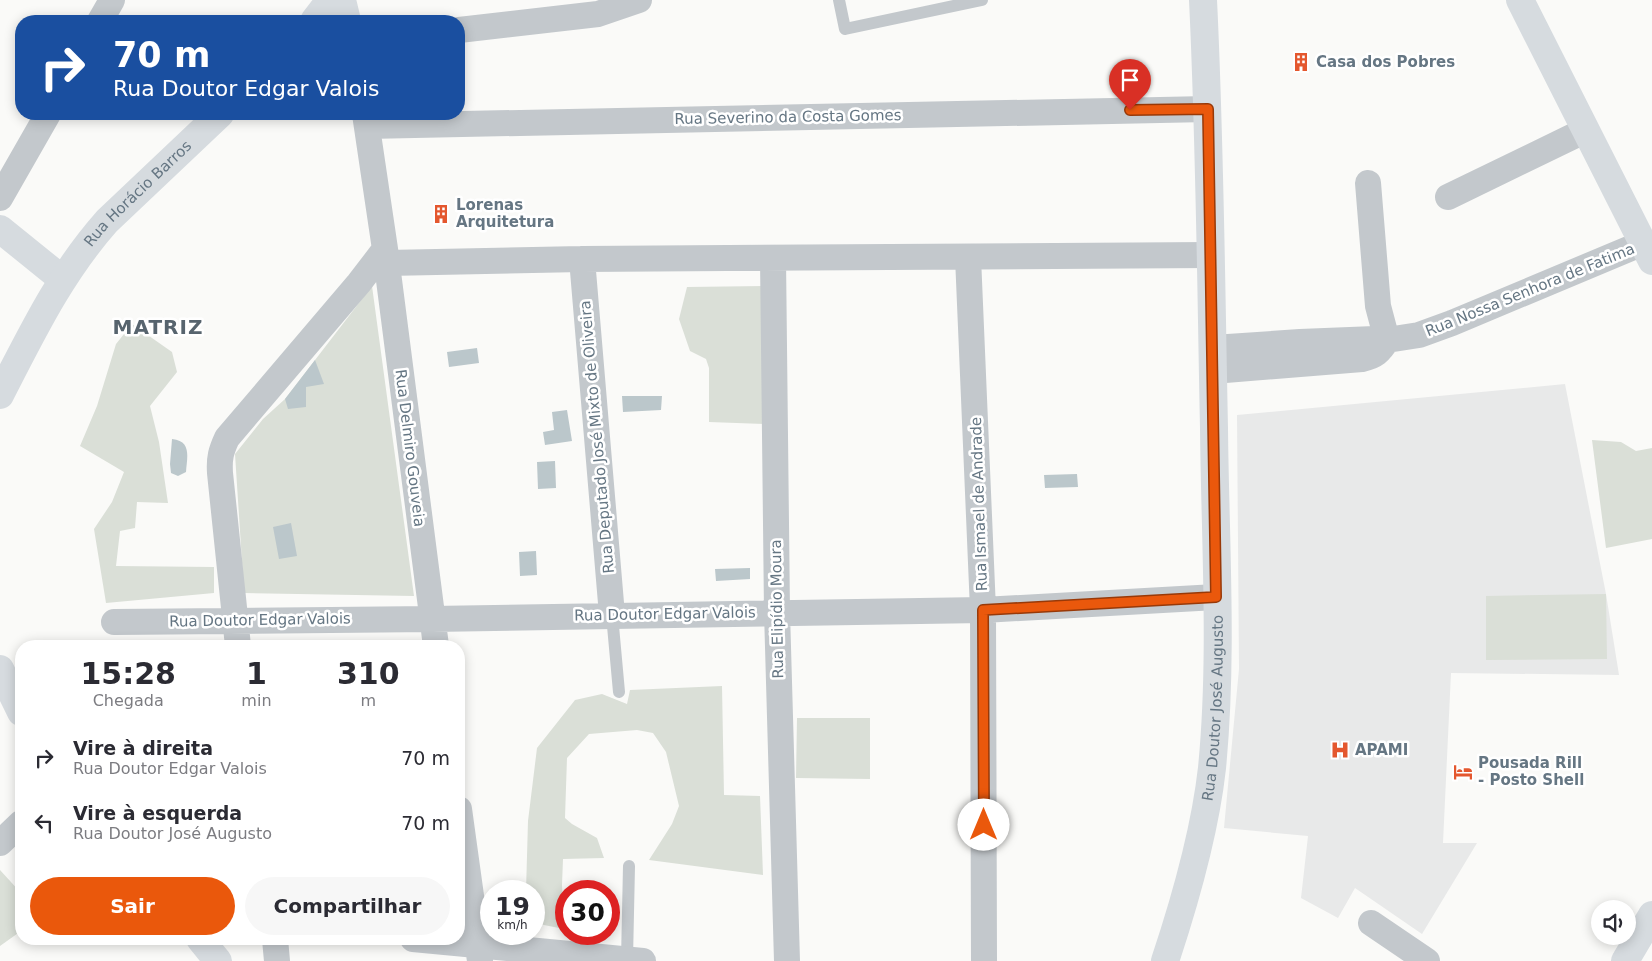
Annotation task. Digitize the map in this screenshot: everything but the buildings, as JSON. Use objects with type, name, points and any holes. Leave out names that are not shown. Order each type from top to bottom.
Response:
[{"type":"main road","points":[[319,15],[330,0]]},
{"type":"main road","points":[[342,0],[346,15]]},
{"type":"main road","name":"Rua Doutor José Augusto","points":[[1165,961],[1192,867],[1206,809],[1212,769],[1218,660],[1208,109],[1203,0]]},
{"type":"main road","points":[[1520,0],[1647,252]]},
{"type":"main road","name":"Rua Horácio Barros","points":[[0,395],[62,278],[94,236],[107,221],[214,120]]},
{"type":"main road","points":[[0,229],[62,278]]},
{"type":"main road","points":[[0,669],[15,700]]},
{"type":"main road","points":[[1625,961],[1652,916]]},
{"type":"main road","points":[[205,945],[218,961]]},
{"type":"street","points":[[103,15],[112,0]]},
{"type":"street","points":[[465,29],[598,14],[639,0]]},
{"type":"street","name":"Rua Severino da Costa Gomes","points":[[465,119],[1208,109]]},
{"type":"street","points":[[0,198],[45,120]]},
{"type":"street","name":"Rua Delmiro Gouveia","points":[[366,120],[386,256],[435,640]]},
{"type":"street","points":[[1448,197],[1586,130]]},
{"type":"street","points":[[1213,360],[1362,359],[1374,356],[1380,352],[1387,340],[1378,306],[1368,183]]},
{"type":"street","name":"Rua Nossa Senhora de Fatima","points":[[1387,340],[1419,335],[1647,252]]},
{"type":"street","points":[[237,640],[220,473],[219,459],[222,448],[227,438],[359,283],[386,256],[773,258],[1210,255]]},
{"type":"street","name":"Rua Ismael de Andrade","points":[[968,257],[983,610],[984,961]]},
{"type":"street","name":"Rua Deputado José Mixto de Oliveira","points":[[582,258],[612,615]]},
{"type":"street","name":"Rua Elipídio Moura","points":[[773,258],[777,612],[787,961]]},
{"type":"street","name":"Rua Doutor Edgar Valois","points":[[114,622],[983,610],[1216,597]]},
{"type":"street","points":[[0,843],[15,829]]},
{"type":"street","points":[[465,852],[479,953]]},
{"type":"street","points":[[1371,923],[1427,961]]},
{"type":"street","points":[[276,945],[277,961]]},
{"type":"street","points":[[441,945],[479,953],[635,960]]},
{"type":"lane","points":[[839,0],[845,30],[982,0]]},
{"type":"lane","points":[[612,615],[619,692]]},
{"type":"lane","points":[[629,866],[635,960]]},
{"type":"shaded area","points":[[372,286],[414,596],[244,593],[235,454],[263,419],[285,399]]},
{"type":"shaded area","points":[[764,286],[765,424],[709,422],[709,368],[706,359],[690,351],[679,319],[687,287]]},
{"type":"shaded area","points":[[132,324],[172,352],[177,372],[150,406],[159,442],[168,503],[137,502],[135,528],[120,531],[116,566],[214,567],[214,593],[106,603],[94,529],[112,502],[124,472],[80,446],[97,406],[116,344]]},
{"type":"shaded area","points":[[477,348],[479,363],[449,367],[447,352]]},
{"type":"shaded area","points":[[315,360],[324,384],[306,387],[306,407],[288,409],[285,399]]},
{"type":"shaded area","points":[[1565,384],[1606,594],[1619,675],[1451,673],[1443,843],[1477,843],[1422,934],[1355,888],[1338,918],[1301,898],[1308,836],[1224,828],[1239,669],[1237,415]]},
{"type":"shaded area","points":[[622,396],[662,396],[661,410],[623,412]]},
{"type":"shaded area","points":[[567,410],[572,441],[545,445],[543,432],[554,430],[552,412]]},
{"type":"shaded area","points":[[172,439],[183,443],[187,451],[186,472],[178,476],[171,473]]},
{"type":"shaded area","points":[[1592,440],[1621,442],[1636,451],[1652,448],[1652,539],[1606,548]]},
{"type":"shaded area","points":[[555,461],[556,488],[538,489],[537,462]]},
{"type":"shaded area","points":[[1077,474],[1078,487],[1045,488],[1044,475]]},
{"type":"shaded area","points":[[291,523],[297,556],[279,559],[273,527]]},
{"type":"shaded area","points":[[536,551],[537,575],[520,576],[519,552]]},
{"type":"shaded area","points":[[750,568],[750,579],[716,581],[715,569]]},
{"type":"shaded area","points":[[1606,594],[1607,659],[1486,660],[1486,596]]},
{"type":"shaded area","points":[[722,686],[724,795],[760,796],[763,875],[649,860],[672,824],[679,806],[666,752],[653,733],[637,730],[589,734],[567,758],[565,818],[597,838],[604,858],[563,859],[562,880],[555,880],[555,927],[545,925],[545,880],[526,880],[528,821],[537,748],[575,700],[602,694],[627,704],[630,690]]},
{"type":"shaded area","points":[[797,718],[870,718],[870,779],[796,778]]},
{"type":"shaded area","points":[[0,870],[15,886],[15,935],[0,946]]},
{"type":"place","name":"Casa dos Pobres","points":[[1301,62]]},
{"type":"place","name":"Lorenas Arquitetura","points":[[441,214]]},
{"type":"place","name":"APAMI","points":[[1340,750]]},
{"type":"place","name":"Pousada Rill - Posto Shell","points":[[1463,772]]},
{"type":"district","name":"MATRIZ","points":[[158,327]]},
{"type":"route","points":[[984,825],[983,610],[1216,597],[1208,109],[1130,110]]}]
